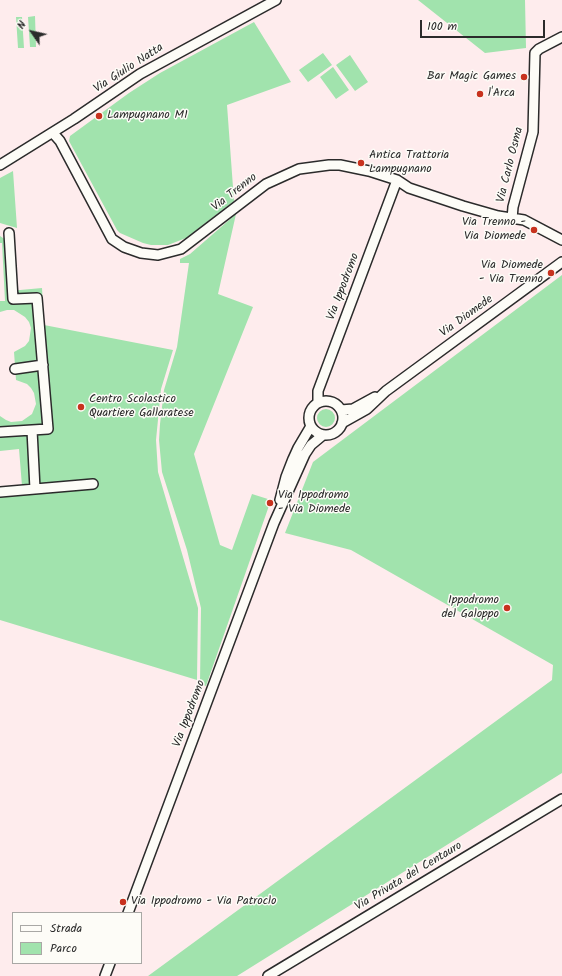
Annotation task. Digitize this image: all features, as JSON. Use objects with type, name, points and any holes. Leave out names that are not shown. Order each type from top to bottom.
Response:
[{"type":"street","name":"Via Giulio Natta","points":[[0,165],[53,132],[140,74],[276,0]]},
{"type":"street","name":"Via Carlo Osma","points":[[512,219],[513,207],[530,143],[534,121],[533,90],[535,53],[539,49],[562,36]]},
{"type":"street","name":"Via Trenno","points":[[53,132],[60,141],[112,239],[133,251],[150,255],[172,253],[185,248],[262,186],[299,169],[316,166],[340,165],[369,171],[397,180],[409,188],[498,216],[524,220],[562,240]]},
{"type":"street","name":"Via Ippodromo","points":[[318,403],[318,391],[397,180]]},
{"type":"street","points":[[0,432],[48,430],[37,298],[13,299],[9,233]]},
{"type":"street","name":"Via Diomede","points":[[342,423],[367,409],[386,392],[562,262]]},
{"type":"street","points":[[16,369],[43,365]]},
{"type":"street","name":"Via Diomede","points":[[341,410],[353,409],[386,392]]},
{"type":"street","points":[[325,401],[331,402],[337,405],[341,410],[343,416],[342,423],[335,433],[323,435],[316,432],[311,426],[309,420],[310,412],[318,403],[325,401]]},
{"type":"street","name":"Via Ippodromo","points":[[274,523],[286,477],[298,448],[311,426]]},
{"type":"street","points":[[32,430],[35,489]]},
{"type":"street","name":"Via Ippodromo","points":[[128,912],[274,523],[311,445],[323,435]]},
{"type":"street","points":[[0,492],[93,484]]},
{"type":"street","name":"Via Privata del Centauro","points":[[268,976],[562,799]]},
{"type":"street","points":[[105,976],[110,964]]},
{"type":"green space","points":[[418,0],[525,0],[526,48],[485,53]]},
{"type":"green space","points":[[35,16],[36,47],[30,47],[28,17]]},
{"type":"green space","points":[[16,17],[22,17],[24,48],[18,48]]},
{"type":"green space","points":[[254,22],[291,82],[227,105],[234,201],[186,238],[168,245],[151,245],[143,243],[120,233],[69,141],[70,136],[129,93],[160,73]]},
{"type":"green space","points":[[323,53],[332,65],[308,82],[299,70]]},
{"type":"green space","points":[[350,55],[368,82],[355,91],[336,65]]},
{"type":"green space","points":[[333,67],[349,90],[336,99],[320,77]]},
{"type":"green space","points":[[13,171],[17,228],[0,223],[0,178]]},
{"type":"green space","points":[[236,214],[218,294],[253,307],[194,454],[220,545],[232,550],[252,494],[271,500],[206,686],[200,684],[201,608],[187,550],[162,472],[159,440],[160,424],[164,390],[177,347],[189,263],[180,263],[180,259],[190,254]]},
{"type":"green space","name":"Centro Scolastico Quartiere Gallaratese","points":[[0,236],[6,240],[9,291],[42,288],[44,325],[173,350],[161,389],[156,440],[158,472],[198,608],[197,680],[0,620],[0,488],[22,486],[19,449],[0,451],[0,416],[11,422],[22,421],[32,414],[36,404],[34,393],[31,388],[27,384],[16,380],[14,352],[25,346],[29,341],[31,328],[29,322],[25,317],[14,310],[0,312],[0,301],[5,301],[2,243],[0,243]]},
{"type":"green space","name":"Ippodromo del Galoppo","points":[[562,275],[562,773],[237,976],[148,976],[552,680],[553,665],[351,550],[285,533],[313,462]]},
{"type":"green space","points":[[322,409],[330,409],[335,414],[333,425],[330,427],[322,427],[317,422],[317,414]]},
{"type":"place","name":"Bar Magic Games","points":[[524,77]]},
{"type":"place","name":"l'Arca","points":[[480,94]]},
{"type":"place","name":"Lampugnano M1","points":[[99,116]]},
{"type":"place","name":"Antica Trattoria Lampugnano","points":[[361,163]]},
{"type":"place","name":"Via Trenno - Via Diomede","points":[[534,230]]},
{"type":"place","name":"Via Diomede - Via Trenno","points":[[551,273]]},
{"type":"place","name":"Centro Scolastico Quartiere Gallaratese","points":[[81,407]]},
{"type":"place","name":"Via Ippodromo - Via Diomede","points":[[270,503]]},
{"type":"place","name":"Ippodromo del Galoppo","points":[[507,608]]},
{"type":"place","name":"Via Ippodromo - Via Patroclo","points":[[123,902]]}]
